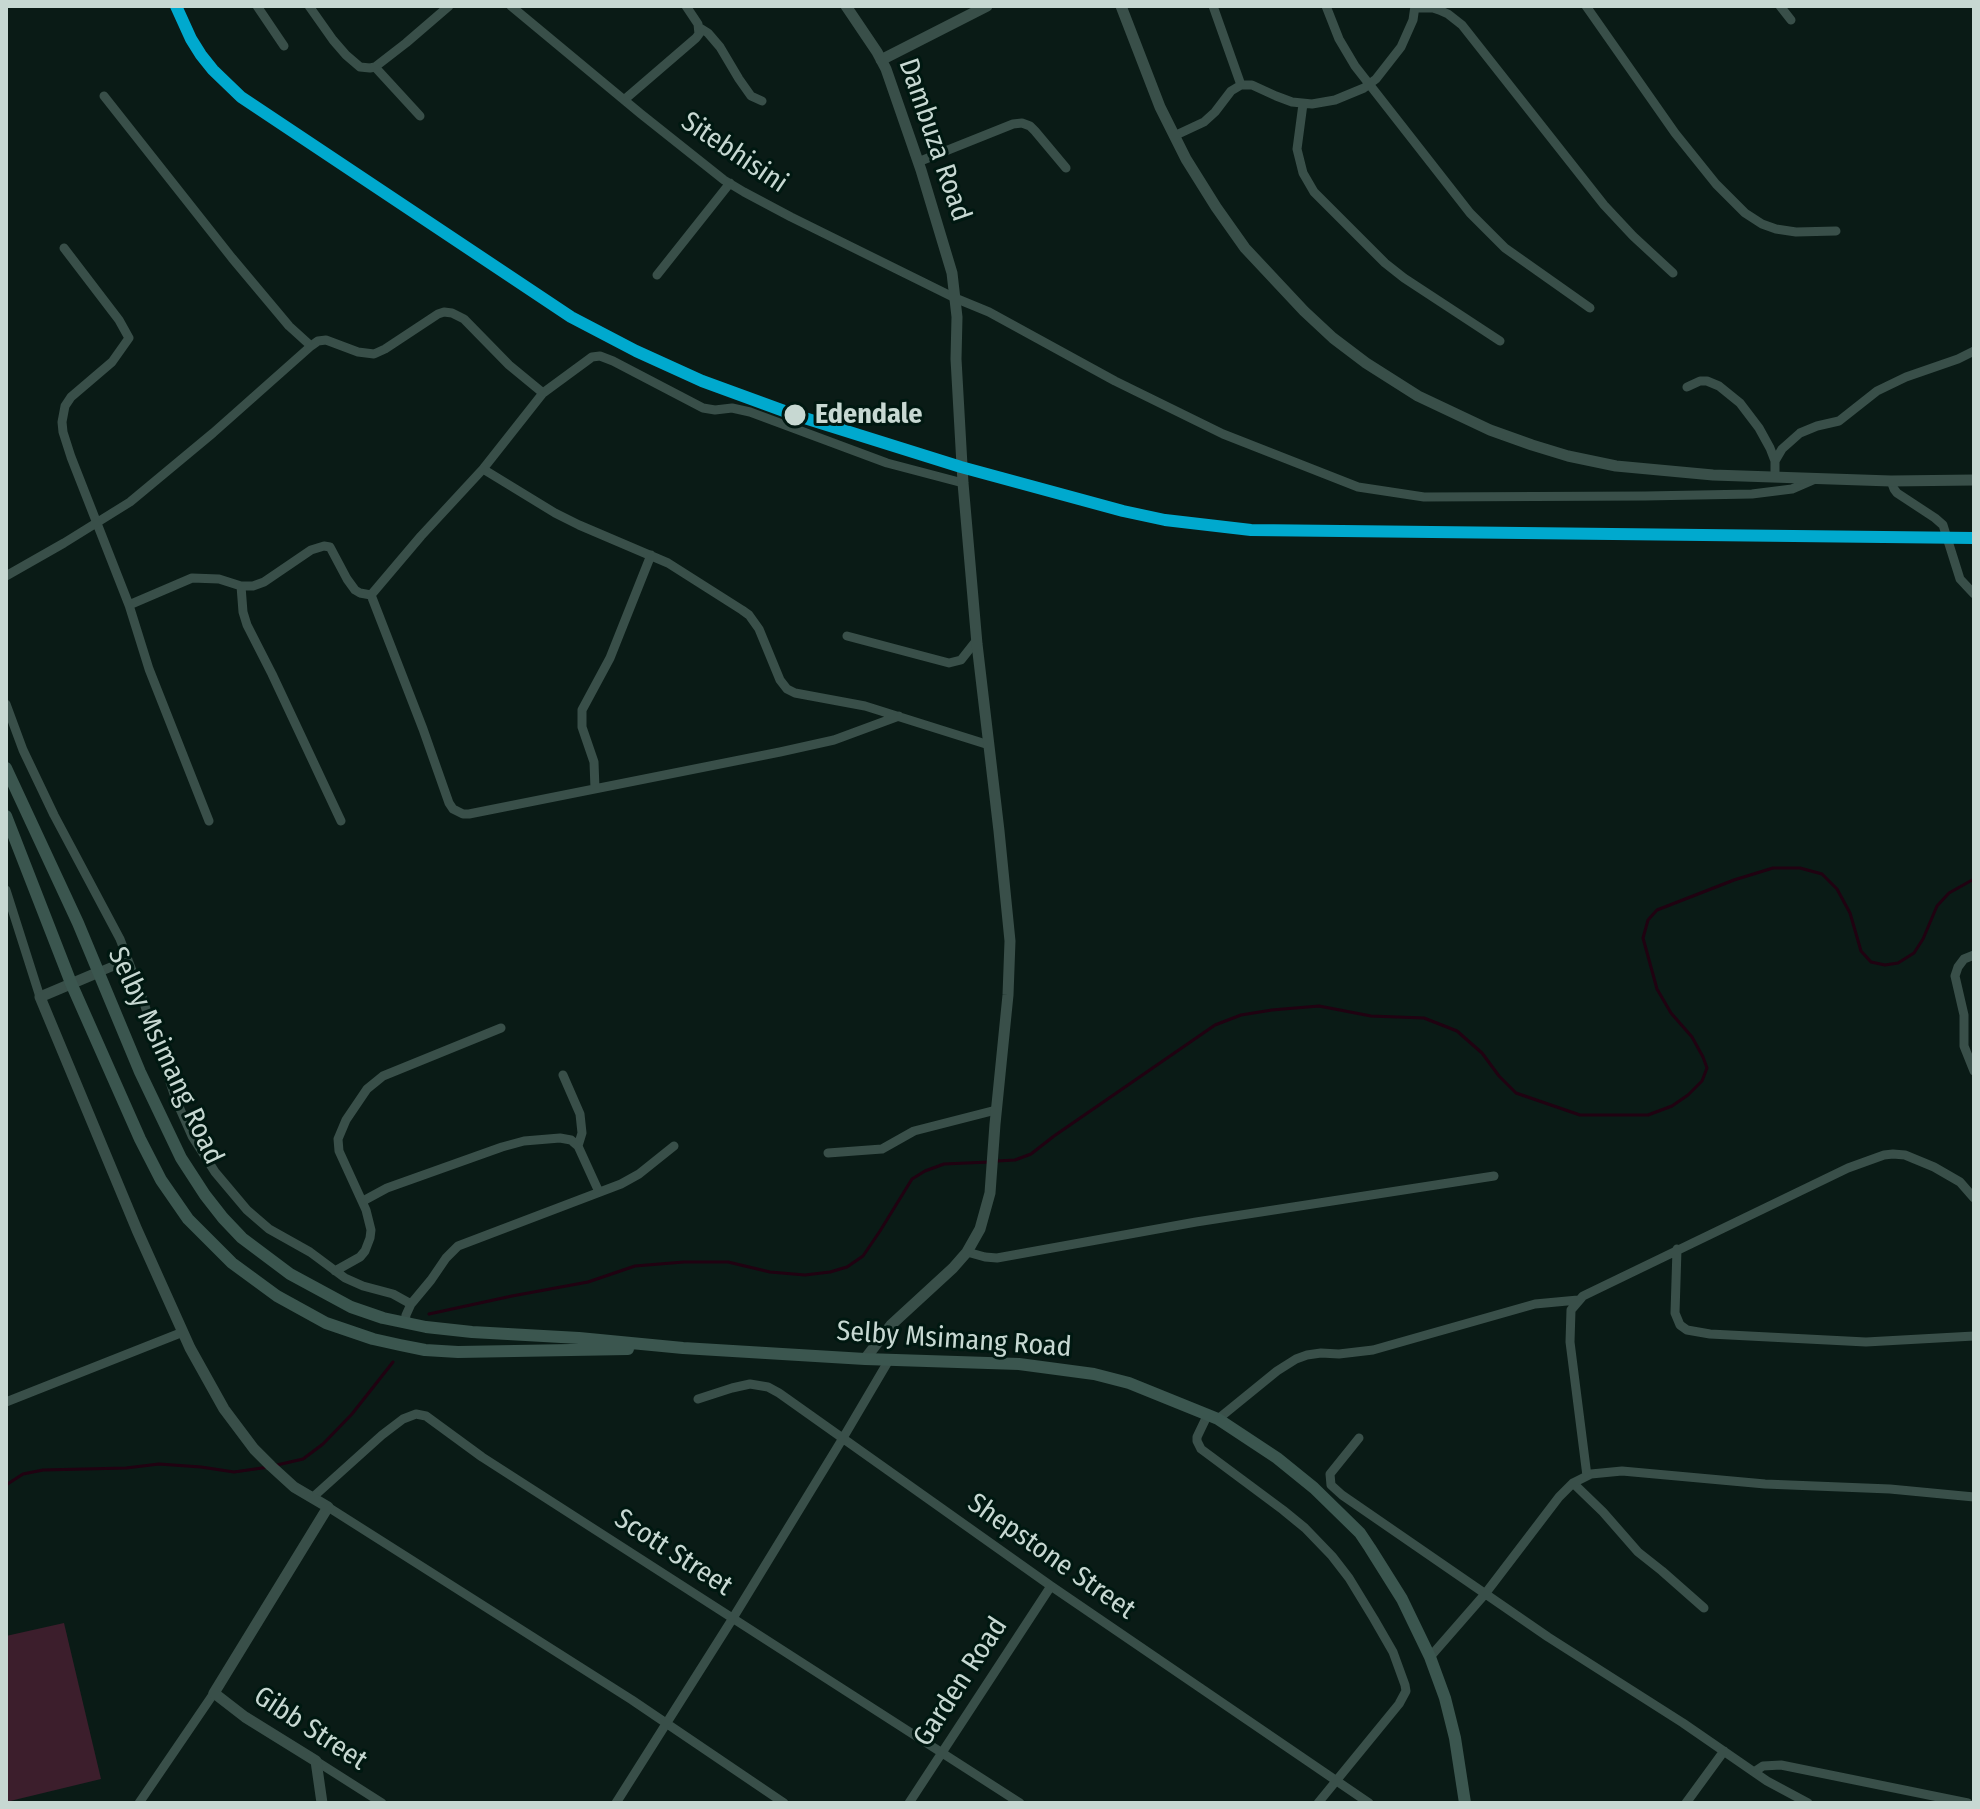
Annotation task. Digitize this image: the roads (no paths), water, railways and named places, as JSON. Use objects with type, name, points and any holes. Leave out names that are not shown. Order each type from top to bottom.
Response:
[{"type":"main road","name":"Selby Msimang Road","points":[[6,768],[181,1158],[223,1218],[263,1254],[311,1287],[351,1307],[405,1323],[472,1332],[683,1348],[1019,1364],[1080,1372],[1129,1383],[1213,1416],[1277,1458],[1314,1488],[1360,1533],[1390,1579],[1417,1628],[1445,1698],[1465,1803]]},
{"type":"main road","name":"Selby Msimang Road","points":[[6,816],[71,983],[127,1112],[161,1180],[188,1219],[232,1263],[277,1296],[326,1323],[373,1339],[425,1350],[683,1348]]},
{"type":"street","points":[[257,6],[284,46]]},
{"type":"street","points":[[309,6],[333,40],[355,64],[363,68],[375,67],[449,6]]},
{"type":"street","name":"Sitebhisini","points":[[511,6],[730,183],[791,217],[989,312],[1115,381],[1223,434],[1358,487],[1424,497],[1691,496],[1792,489],[1818,478]]},
{"type":"street","points":[[686,6],[700,28],[713,37],[751,96],[762,101]]},
{"type":"street","name":"Dambuza Road","points":[[846,6],[881,60],[950,264],[955,298],[963,483],[976,641],[1010,941],[990,1193],[980,1229],[967,1252],[891,1325],[865,1359]]},
{"type":"street","points":[[881,60],[987,6]]},
{"type":"street","points":[[1121,6],[1174,136],[1216,207],[1245,248],[1333,338],[1418,396],[1490,430],[1591,462],[1713,475],[1891,481],[1974,480]]},
{"type":"street","points":[[1213,6],[1241,85]]},
{"type":"street","points":[[1326,6],[1344,49],[1355,66],[1470,213],[1505,248],[1590,308]]},
{"type":"street","points":[[1586,6],[1675,133],[1716,184],[1745,213],[1776,229],[1836,231]]},
{"type":"street","points":[[1780,6],[1791,20]]},
{"type":"street","points":[[1174,136],[1204,122],[1231,91],[1241,85],[1252,85],[1303,104],[1321,103],[1357,91],[1371,84],[1401,47],[1413,20],[1415,7],[1433,8],[1448,14],[1462,25],[1604,205],[1673,273]]},
{"type":"street","points":[[624,100],[696,38],[700,28]]},
{"type":"street","points":[[375,67],[420,116]]},
{"type":"street","points":[[104,96],[238,266],[289,326],[311,346]]},
{"type":"street","points":[[1303,104],[1297,149],[1303,173],[1314,192],[1385,263],[1500,341]]},
{"type":"street","points":[[918,162],[1022,123],[1035,131],[1066,168]]},
{"type":"street","points":[[657,275],[730,183]]},
{"type":"street","points":[[64,248],[119,320],[129,338],[112,362],[71,397],[62,416],[63,432],[129,605],[149,669],[209,821]]},
{"type":"street","points":[[6,576],[96,524],[150,487],[318,341],[326,340],[358,352],[374,354],[438,314],[452,313],[464,319],[509,365],[543,393]]},
{"type":"street","points":[[1775,461],[1782,449],[1800,433],[1839,421],[1877,391],[1974,351]]},
{"type":"street","points":[[371,595],[483,469],[543,393],[588,358],[600,356],[703,408],[732,408],[750,412],[887,463],[963,483]]},
{"type":"street","points":[[1687,387],[1707,381],[1731,395],[1748,412],[1775,461],[1775,477]]},
{"type":"street","points":[[483,469],[567,519],[651,555],[749,615],[787,689],[865,706],[989,745]]},
{"type":"street","points":[[1891,481],[1897,493],[1943,525],[1960,579],[1974,594]]},
{"type":"street","points":[[129,605],[192,578],[219,579],[241,586],[253,586],[264,582],[311,550],[328,546],[351,586],[360,593],[371,595]]},
{"type":"street","points":[[595,789],[594,762],[581,720],[582,710],[610,658],[651,555]]},
{"type":"street","points":[[241,586],[247,625],[341,821]]},
{"type":"street","points":[[371,595],[453,809],[458,813],[469,814],[745,760],[821,743],[899,716]]},
{"type":"street","points":[[847,636],[949,663],[961,660],[976,641]]},
{"type":"street","points":[[6,704],[29,763],[128,960],[176,1100],[192,1136],[215,1172],[233,1195],[269,1229],[310,1252],[345,1278],[393,1294],[411,1304]]},
{"type":"street","points":[[6,890],[40,997],[137,1230],[183,1332],[224,1409],[254,1449],[285,1479],[312,1498],[666,1723],[784,1803]]},
{"type":"street","points":[[1974,955],[1964,959],[1955,976],[1964,1015],[1964,1046],[1974,1071]]},
{"type":"street","points":[[40,997],[128,960]]},
{"type":"street","points":[[335,1271],[360,1257],[369,1244],[371,1230],[363,1201],[339,1151],[338,1139],[346,1120],[367,1089],[383,1076],[501,1028]]},
{"type":"street","points":[[563,1075],[580,1114],[582,1133],[578,1146]]},
{"type":"street","points":[[828,1153],[882,1149],[914,1131],[996,1110]]},
{"type":"street","points":[[363,1201],[387,1188],[454,1163],[524,1141],[560,1138],[571,1140],[578,1146],[599,1192]]},
{"type":"street","points":[[405,1323],[411,1304],[458,1246],[639,1174],[674,1146]]},
{"type":"street","points":[[1587,1476],[1570,1342],[1569,1316],[1578,1300],[1677,1249],[1848,1168],[1884,1155],[1905,1155],[1934,1167],[1960,1182],[1974,1198]]},
{"type":"street","points":[[967,1252],[997,1258],[1196,1222],[1494,1176]]},
{"type":"street","points":[[1677,1249],[1675,1313],[1680,1325],[1687,1330],[1710,1334],[1866,1342],[1974,1336]]},
{"type":"street","points":[[1318,1803],[1399,1704],[1406,1691],[1402,1676],[1393,1652],[1374,1619],[1332,1556],[1294,1519],[1201,1449],[1197,1437],[1213,1416],[1277,1371],[1307,1355],[1373,1350],[1535,1304],[1578,1300]]},
{"type":"street","points":[[6,1402],[183,1332]]},
{"type":"street","points":[[616,1803],[733,1618],[889,1360]]},
{"type":"street","name":"Shepstone Street","points":[[698,1399],[741,1386],[768,1387],[1051,1586],[1369,1803]]},
{"type":"street","name":"Scott Street","points":[[312,1498],[382,1435],[403,1419],[420,1413],[482,1457],[1020,1803]]},
{"type":"street","points":[[1359,1438],[1330,1474],[1331,1485],[1342,1495],[1754,1772],[1808,1803]]},
{"type":"street","points":[[1430,1657],[1485,1594],[1559,1497],[1573,1483],[1597,1472],[1622,1471],[1765,1484],[1890,1489],[1974,1497]]},
{"type":"street","points":[[1573,1483],[1638,1552],[1704,1608]]},
{"type":"street","points":[[139,1803],[214,1693],[328,1507]]},
{"type":"street","points":[[1360,1533],[1374,1518]]},
{"type":"street","name":"Garden Road","points":[[909,1803],[1051,1586]]},
{"type":"street","name":"Gibb Street","points":[[214,1693],[245,1717],[382,1803]]},
{"type":"street","points":[[1686,1803],[1724,1751]]},
{"type":"street","points":[[316,1761],[322,1799]]},
{"type":"street","points":[[1754,1772],[1763,1766],[1778,1765],[1968,1803]]},
{"type":"waterway","points":[[997,1161],[1015,1160],[1031,1154],[1215,1025],[1241,1015],[1319,1006],[1371,1016],[1424,1018],[1457,1031],[1482,1053],[1516,1093],[1580,1115],[1648,1115],[1672,1106],[1688,1095],[1702,1081],[1707,1068],[1692,1037],[1671,1013],[1657,989],[1643,938],[1648,920],[1657,910],[1773,868],[1800,868],[1822,874],[1837,889],[1850,913],[1861,951],[1871,962],[1885,965],[1898,963],[1914,953],[1937,906],[1949,893],[1974,879]]},
{"type":"waterway","points":[[429,1314],[588,1282],[635,1266],[728,1262],[770,1272],[805,1275],[830,1272],[847,1267],[863,1256],[912,1179],[944,1164],[990,1162]]},
{"type":"waterway","points":[[277,1465],[303,1459],[323,1444],[352,1414],[393,1362]]},
{"type":"waterway","points":[[6,1485],[23,1474],[43,1470],[159,1464],[234,1472],[269,1467]]},
{"type":"place","name":"Edendale","points":[[795,415]]}]
